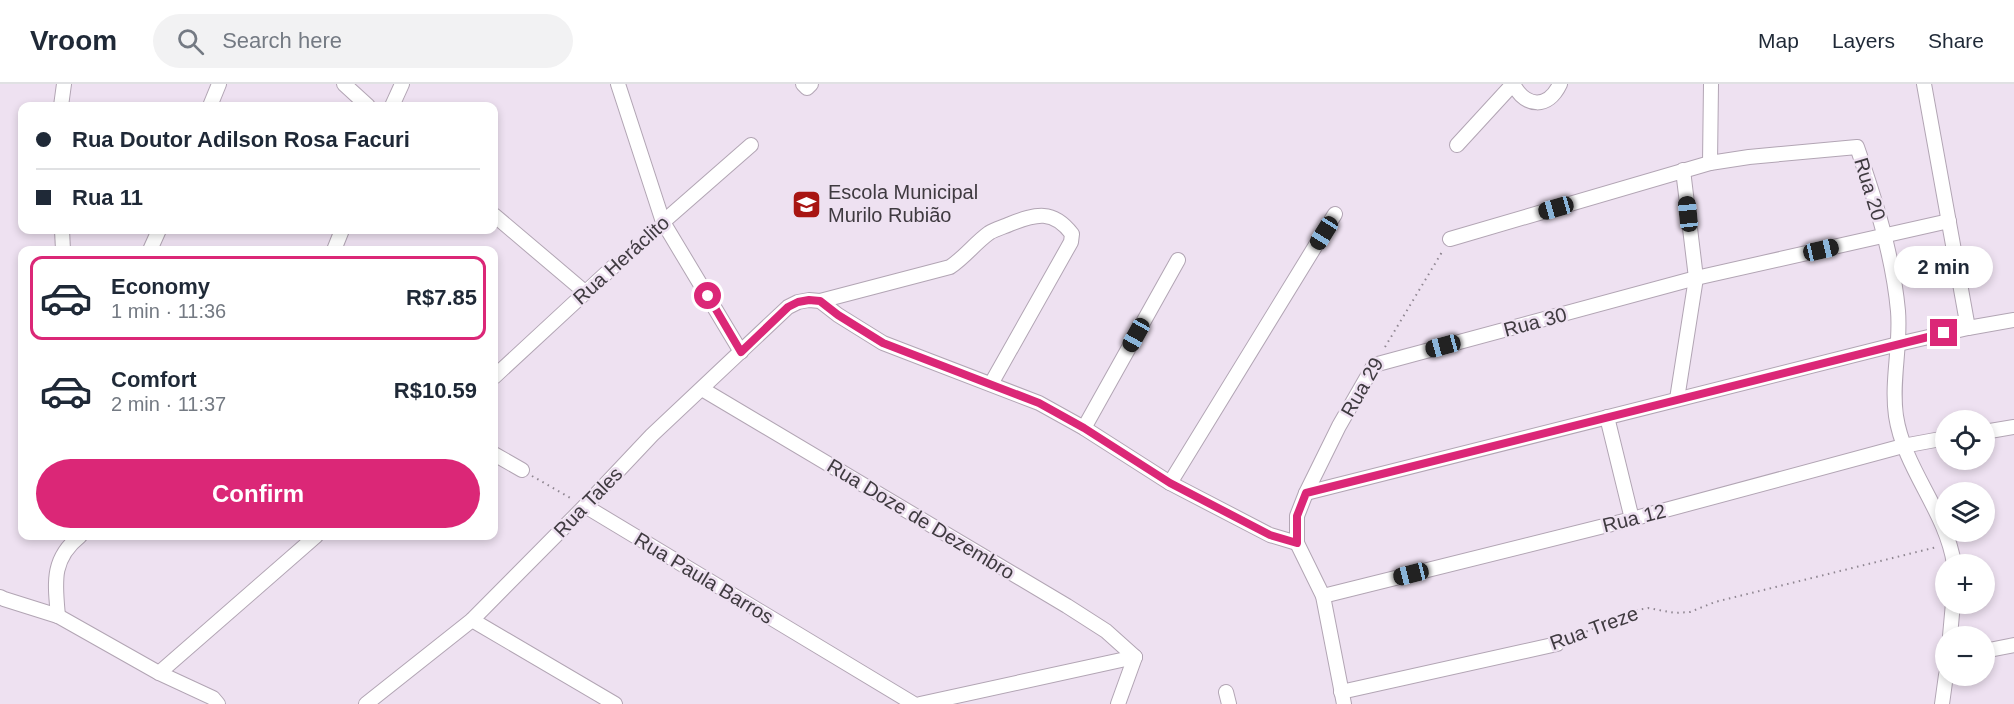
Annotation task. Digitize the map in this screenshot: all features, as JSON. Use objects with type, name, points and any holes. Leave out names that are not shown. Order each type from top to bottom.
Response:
[{"type":"street","points":[[62,102],[64,84]]},
{"type":"street","points":[[212,102],[219,84]]},
{"type":"street","points":[[344,84],[364,102]]},
{"type":"street","points":[[394,102],[402,84]]},
{"type":"street","points":[[618,84],[663,222],[741,352]]},
{"type":"street","points":[[1457,145],[1513,84],[1519,95],[1530,102],[1543,102],[1554,96],[1560,84]]},
{"type":"street","points":[[1710,164],[1711,84]]},
{"type":"street","points":[[1924,84],[1968,328]]},
{"type":"street","name":"Rua Heráclito","points":[[663,222],[750,145]]},
{"type":"street","name":"Rua 20","points":[[1449,239],[1683,170],[1749,157],[1857,147],[1877,206],[1898,311],[1896,415],[1903,446],[1951,544],[1952,554]]},
{"type":"street","points":[[1677,399],[1696,278],[1683,170]]},
{"type":"street","points":[[1170,483],[1335,214]]},
{"type":"street","name":"Rua Tales","points":[[366,704],[472,620],[652,435],[788,307],[798,302],[814,301],[950,267],[990,232],[1031,216],[1048,215],[1067,227],[1072,234],[1071,242],[992,384]]},
{"type":"street","points":[[498,218],[586,293]]},
{"type":"street","name":"Rua 30","points":[[1374,365],[1696,278],[1948,221]]},
{"type":"street","points":[[1084,428],[1178,260]]},
{"type":"street","name":"Rua Heráclito","points":[[498,373],[614,266]]},
{"type":"street","points":[[814,301],[883,343],[1039,403],[1084,428],[1170,483],[1270,535],[1297,543],[1323,596],[1342,698]]},
{"type":"street","points":[[1306,493],[1898,344],[2014,320]]},
{"type":"street","name":"Rua 29","points":[[1297,543],[1297,516],[1306,493],[1339,426],[1374,365]]},
{"type":"street","name":"Rua Doze de Dezembro","points":[[702,389],[1067,606],[1106,631],[1135,657]]},
{"type":"street","points":[[1607,417],[1632,519]]},
{"type":"street","points":[[1995,430],[2014,427]]},
{"type":"street","name":"Rua 12","points":[[1323,596],[1632,519],[1903,446],[1935,440]]},
{"type":"street","points":[[498,456],[522,470]]},
{"type":"street","name":"Rua Paula Barros","points":[[585,506],[914,704]]},
{"type":"street","points":[[58,616],[54,579],[58,563],[74,540]]},
{"type":"street","points":[[159,673],[311,540]]},
{"type":"street","points":[[0,597],[58,616],[159,673],[213,698],[218,704]]},
{"type":"street","points":[[472,620],[615,704]]},
{"type":"street","name":"Rua Treze","points":[[1342,698],[1557,644]]},
{"type":"street","points":[[1995,649],[2014,645]]},
{"type":"street","points":[[920,704],[1135,657]]},
{"type":"street","points":[[1118,704],[1135,657]]},
{"type":"street","points":[[1942,704],[1944,686]]},
{"type":"path","name":"Rua Heráclito","points":[[614,266],[663,222]]},
{"type":"path","name":"Rua 29","points":[[1374,365],[1449,239]]},
{"type":"path","points":[[522,470],[585,506]]},
{"type":"path","name":"Rua Treze","points":[[1557,644],[1632,612],[1648,608],[1675,613],[1690,612],[1715,602],[1951,544]]},
{"type":"place","name":"Escola Municipal Murilo Rubião","points":[[807,204]]},
{"type":"route","points":[[708,296],[741,352],[788,307],[798,302],[820,301],[883,343],[1039,403],[1084,428],[1170,483],[1270,535],[1297,543],[1297,516],[1306,493],[1944,333]]}]
